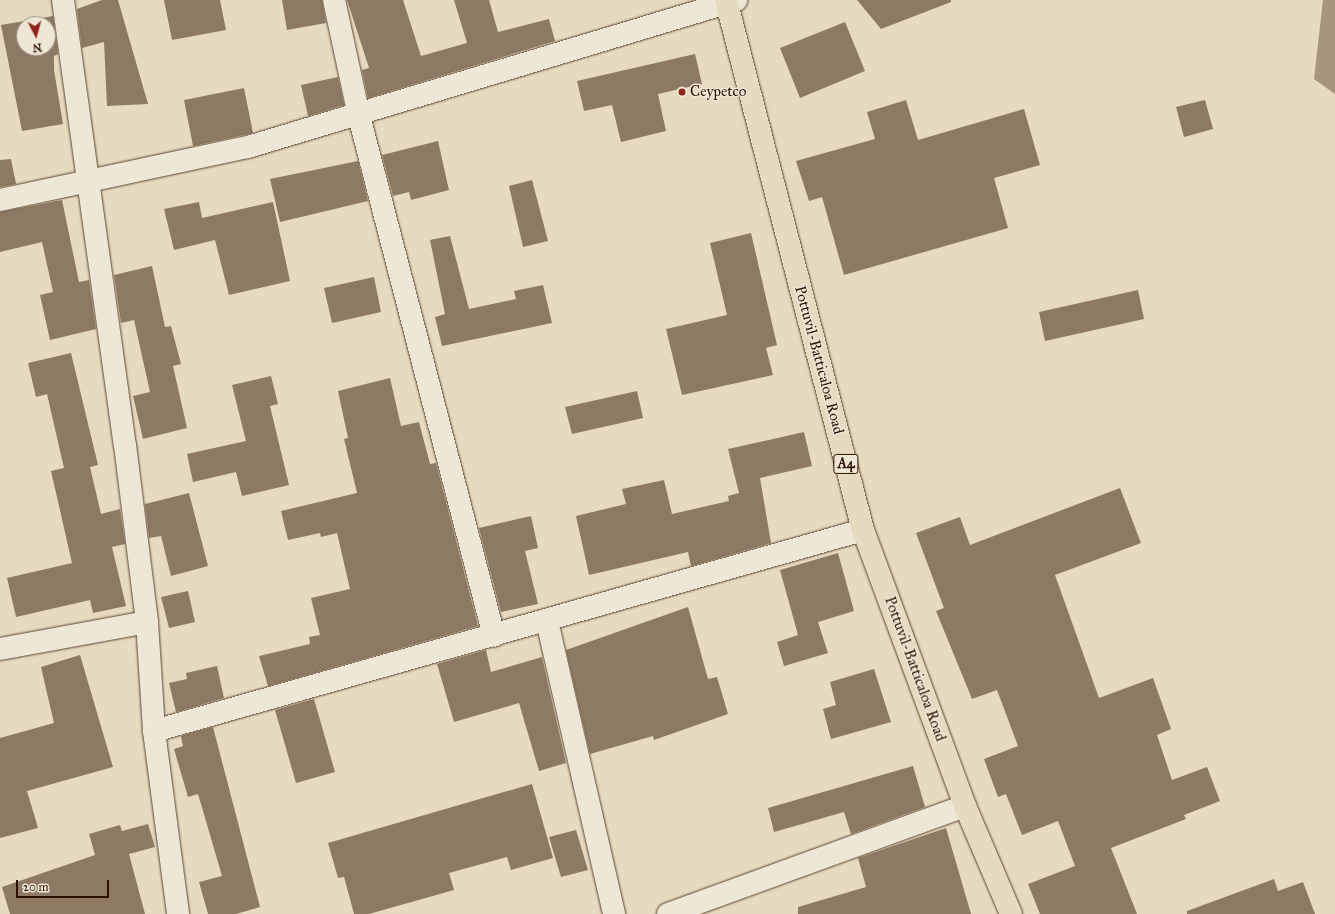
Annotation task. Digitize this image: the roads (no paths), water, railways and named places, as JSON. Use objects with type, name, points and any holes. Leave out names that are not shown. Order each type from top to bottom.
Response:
[{"type":"highway","name":"Pottuvil-Batticaloa Road","points":[[729,1],[863,530],[965,806],[1011,914]]},
{"type":"street","points":[[63,0],[91,180],[147,622],[154,731],[178,914]]},
{"type":"street","points":[[334,0],[359,116],[494,636]]},
{"type":"street","points":[[0,200],[248,147],[359,116],[729,1]]},
{"type":"street","points":[[154,731],[547,621],[863,530]]},
{"type":"street","points":[[547,621],[614,914]]},
{"type":"street","points":[[0,649],[147,622]]},
{"type":"street","points":[[668,914],[965,806]]},
{"type":"place","name":"Ceypetco","points":[[682,92]]}]
